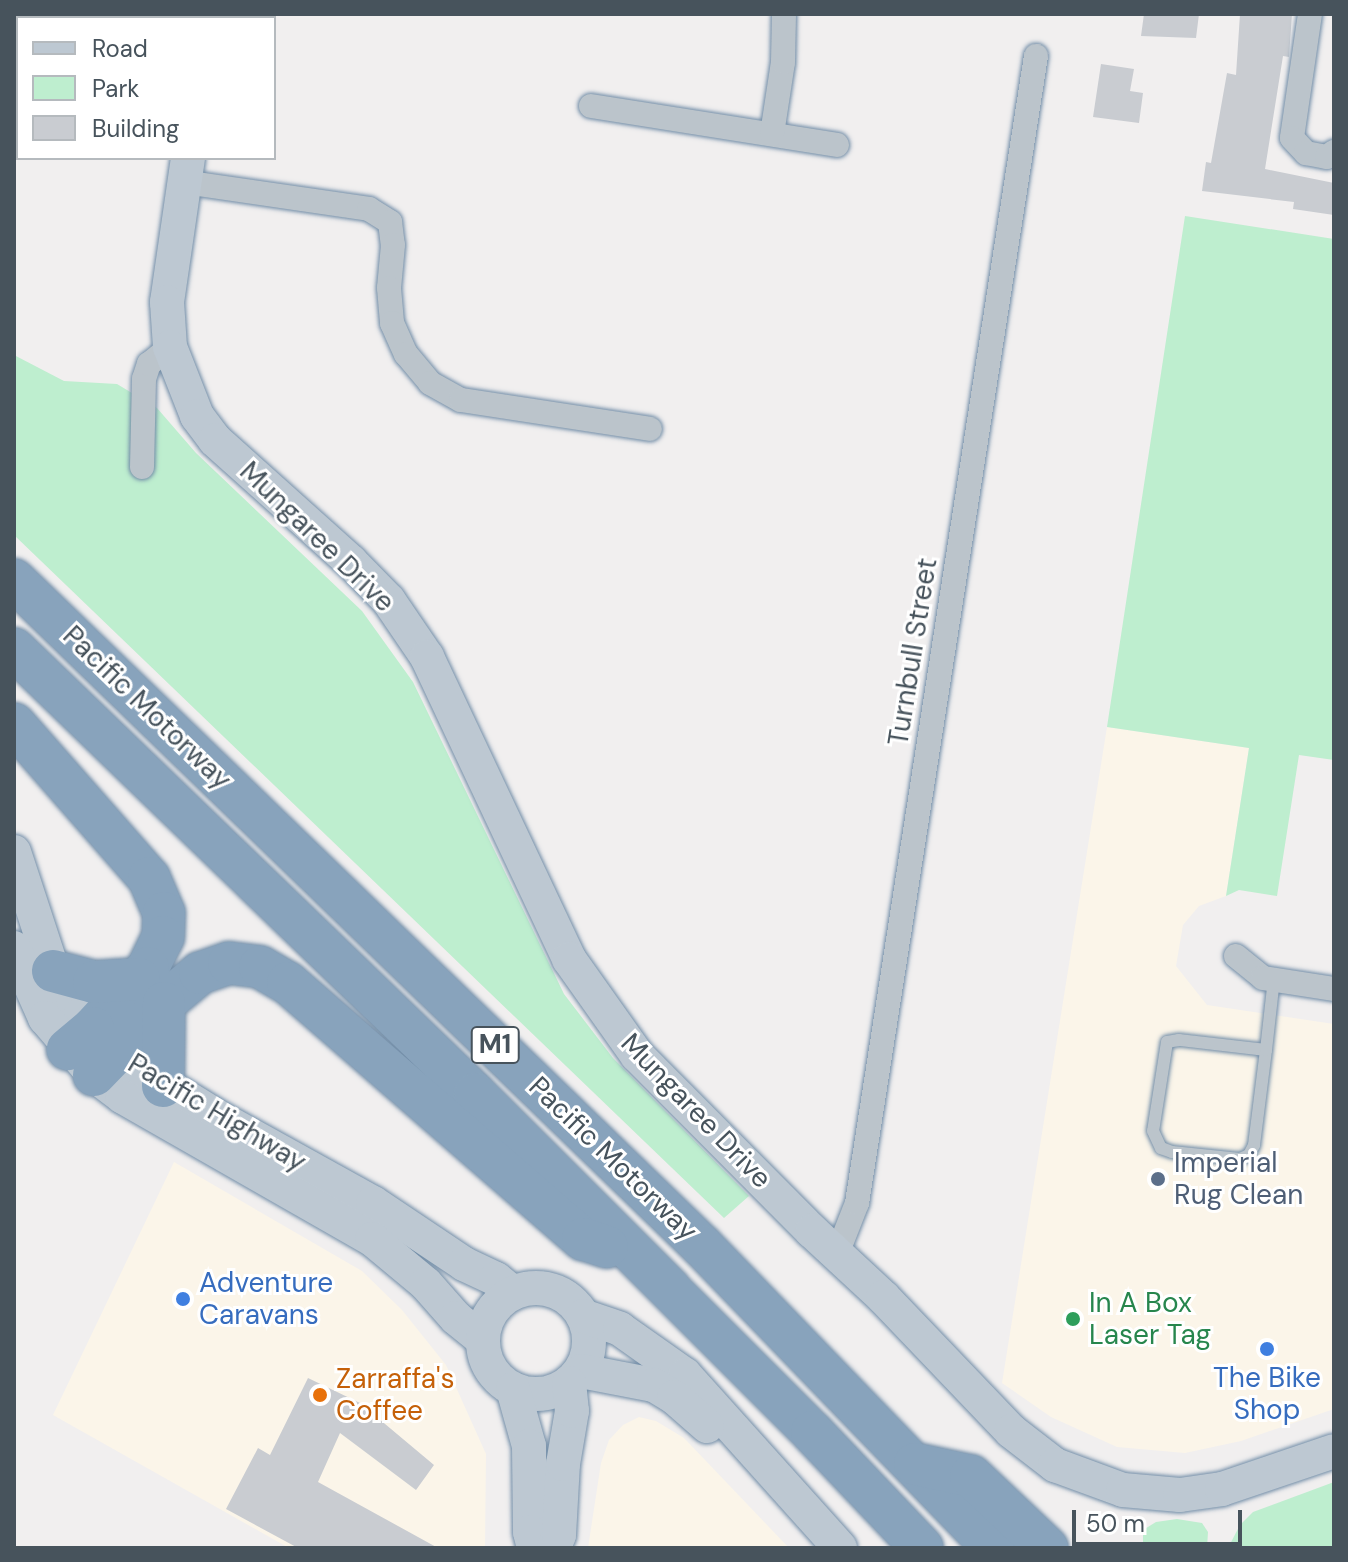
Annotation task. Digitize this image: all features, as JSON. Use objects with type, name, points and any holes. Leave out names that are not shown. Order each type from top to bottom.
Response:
[{"type":"highway","name":"Pacific Motorway","points":[[14,580],[702,1246],[994,1548]]},
{"type":"highway","name":"Pacific Motorway","points":[[14,649],[642,1259],[922,1548]]},
{"type":"highway","points":[[14,724],[135,861],[159,896],[164,913],[163,937],[154,958],[151,991],[163,1086]]},
{"type":"highway","points":[[93,1051],[151,991],[209,968],[240,963],[269,970],[583,1239],[642,1259]]},
{"type":"highway","points":[[53,971],[94,982],[151,991]]},
{"type":"highway","points":[[915,1464],[971,1476],[1047,1548]]},
{"type":"street","points":[[772,134],[783,62],[784,14]]},
{"type":"street","points":[[1310,14],[1292,138],[1306,153],[1327,157],[1334,152]]},
{"type":"street","name":"Turnbull Street","points":[[837,1254],[857,1203],[1036,56]]},
{"type":"street","points":[[591,106],[837,145]]},
{"type":"street","points":[[186,170],[369,209],[390,222],[393,245],[389,288],[392,323],[406,354],[430,383],[461,400],[650,429]]},
{"type":"street","name":"Mungaree Drive","points":[[186,170],[167,302],[170,347],[197,416],[215,440],[351,562],[389,601],[427,657],[569,959],[637,1055],[1022,1441],[1055,1465],[1079,1476],[1139,1493],[1194,1494],[1222,1489],[1334,1451]]},
{"type":"street","points":[[142,467],[144,379],[149,364],[170,347]]},
{"type":"street","name":"Pacific Highway","points":[[14,852],[53,971],[93,1051],[123,1097],[372,1239],[426,1284],[456,1318],[482,1339]]},
{"type":"street","name":"Pacific Highway","points":[[14,948],[36,1003],[93,1051],[163,1086],[363,1197],[464,1264],[496,1279],[513,1293]]},
{"type":"street","points":[[1236,956],[1263,978],[1334,989]]},
{"type":"street","points":[[757,1459],[724,1442],[674,1397],[654,1385],[575,1377],[542,1394],[513,1389],[490,1369],[482,1339],[491,1312],[513,1293],[545,1288],[560,1293],[583,1316],[620,1329],[685,1375],[737,1429],[757,1459],[840,1548]]},
{"type":"street","points":[[554,1548],[559,1535],[563,1464],[575,1377],[590,1343],[583,1316]]},
{"type":"street","points":[[513,1389],[529,1446],[530,1532],[534,1548]]},
{"type":"lane","points":[[1266,1050],[1167,1042],[1153,1131],[1161,1148],[1172,1152],[1240,1159],[1249,1155],[1254,1145],[1266,1050],[1274,979]]},
{"type":"shaded area","points":[[1107,727],[1249,748],[1226,896],[1199,906],[1183,925],[1176,966],[1207,1005],[1334,1024],[1334,1409],[1241,1441],[1185,1453],[1117,1447],[1051,1417],[1002,1383]]},
{"type":"shaded area","points":[[174,1162],[362,1271],[402,1310],[446,1365],[486,1454],[485,1548],[289,1548],[53,1415]]},
{"type":"shaded area","points":[[639,1417],[656,1421],[684,1438],[789,1548],[588,1548],[601,1463],[609,1440],[623,1425]]},
{"type":"green space","points":[[1185,216],[1334,239],[1334,760],[1299,755],[1277,896],[1239,890],[1226,896],[1249,748],[1107,727]]},
{"type":"green space","points":[[14,355],[64,381],[117,384],[157,408],[196,453],[362,611],[413,682],[564,994],[613,1058],[749,1196],[724,1218],[14,535]]},
{"type":"green space","points":[[1334,1482],[1334,1548],[1228,1548],[1240,1525],[1253,1512]]},
{"type":"green space","points":[[1177,1519],[1202,1523],[1208,1532],[1207,1548],[1143,1548],[1143,1530],[1156,1522]]},
{"type":"building","points":[[1144,14],[1199,14],[1196,38],[1141,36]]},
{"type":"building","points":[[1240,14],[1292,14],[1289,57],[1283,56],[1265,169],[1334,183],[1334,215],[1293,209],[1294,202],[1202,191],[1206,162],[1211,163],[1227,73],[1236,75]]},
{"type":"building","points":[[1101,64],[1134,69],[1130,91],[1143,93],[1139,123],[1093,117]]},
{"type":"building","points":[[308,1378],[360,1403],[434,1465],[416,1490],[340,1433],[318,1482],[438,1548],[298,1548],[226,1509],[258,1448],[270,1455]]},
{"type":"place","name":"Imperial Rug Clean","points":[[1158,1179]]},
{"type":"place","name":"Adventure Caravans","points":[[183,1299]]},
{"type":"place","name":"In A Box Laser Tag","points":[[1073,1319]]},
{"type":"place","name":"The Bike Shop","points":[[1267,1349]]},
{"type":"place","name":"Zarraffa's Coffee","points":[[320,1395]]}]
